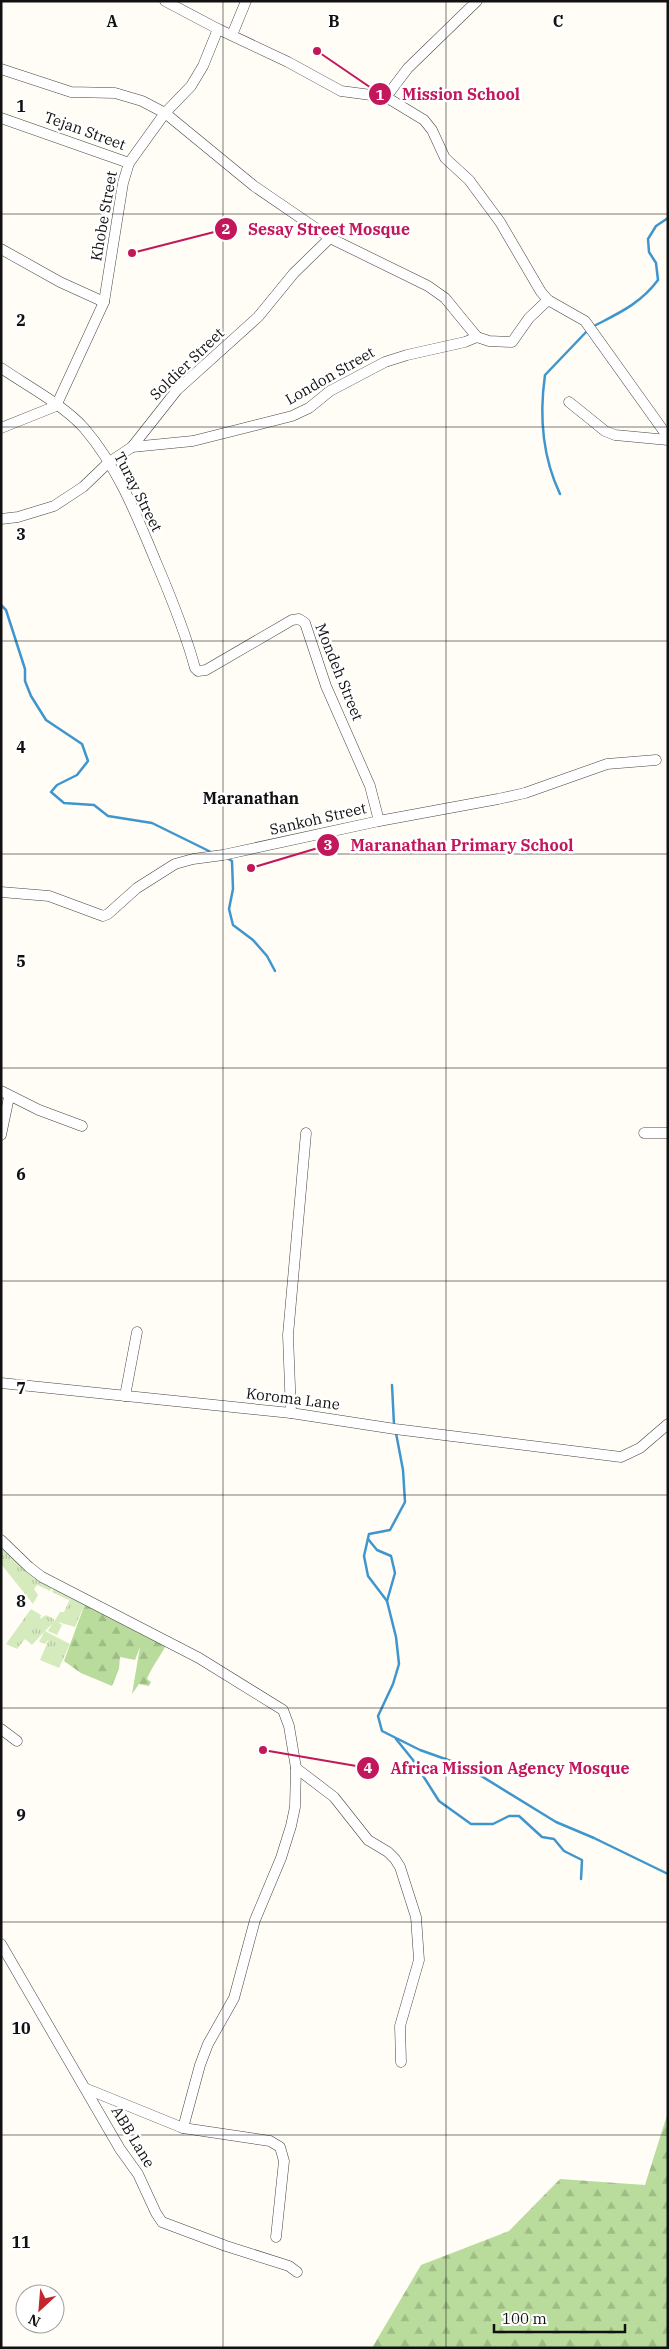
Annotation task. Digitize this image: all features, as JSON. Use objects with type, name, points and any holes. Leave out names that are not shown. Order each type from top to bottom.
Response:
[{"type":"street","points":[[165,1],[218,30],[288,62],[341,91],[386,97],[424,120],[432,130],[445,158],[482,196],[500,222],[532,278],[548,300],[585,320],[668,439]]},
{"type":"street","points":[[181,11],[188,1]]},
{"type":"street","points":[[232,35],[246,1]]},
{"type":"street","points":[[386,97],[408,68],[477,2]]},
{"type":"street","name":"Khobe Street","points":[[56,406],[104,302],[123,183],[130,163],[165,112],[191,86],[203,66],[218,30]]},
{"type":"street","points":[[1,69],[71,92],[116,93],[142,101],[165,112],[254,186],[330,238],[428,286],[444,298],[476,337]]},
{"type":"street","name":"Tejan Street","points":[[1,118],[130,163]]},
{"type":"street","name":"Soldier Street","points":[[1,519],[18,517],[54,506],[83,487],[108,463],[132,447],[177,390],[258,317],[294,273],[330,238]]},
{"type":"street","points":[[1,249],[60,282],[104,302]]},
{"type":"street","name":"London Street","points":[[132,447],[193,442],[292,416],[308,408],[330,390],[385,362],[407,354],[465,342],[476,337],[489,341],[512,342],[529,318],[548,300]]},
{"type":"street","name":"Turay Street","points":[[1,368],[84,428],[108,463],[140,522],[180,618],[195,668]]},
{"type":"street","points":[[569,402],[605,432],[615,435],[668,439]]},
{"type":"street","points":[[1,428],[56,406]]},
{"type":"street","name":"Mondeh Street","points":[[195,668],[201,671],[206,670],[292,620],[299,619],[305,623],[326,686],[370,786],[380,821]]},
{"type":"street","name":"Sankoh Street","points":[[1,892],[49,896],[102,916],[108,914],[136,888],[174,864],[380,821],[498,800],[525,793],[607,764],[656,760]]},
{"type":"street","points":[[1,1135],[5,1094],[82,1126]]},
{"type":"street","points":[[292,1413],[288,1335],[306,1133]]},
{"type":"street","points":[[644,1133],[668,1133]]},
{"type":"street","points":[[125,1396],[137,1332]]},
{"type":"street","name":"Koroma Lane","points":[[1,1383],[292,1413],[395,1429],[621,1457],[647,1443],[668,1424]]},
{"type":"street","points":[[1,1540],[42,1577],[199,1658],[283,1710],[293,1746],[296,1768],[295,1807],[291,1826],[255,1920],[234,1998],[208,2044],[200,2065],[183,2128]]},
{"type":"street","points":[[1,1729],[17,1741]]},
{"type":"street","points":[[296,1768],[334,1796],[368,1840],[388,1852],[395,1858],[400,1867],[416,1917],[419,1952],[416,1977],[400,2026],[401,2062]]},
{"type":"street","name":"ABB Lane","points":[[1,1944],[87,2089],[120,2149],[138,2174],[162,2222],[226,2246],[289,2266],[296,2272]]},
{"type":"street","points":[[87,2089],[183,2128],[270,2141],[280,2147],[284,2162],[276,2237]]},
{"type":"green space","points":[[1,1544],[10,1556],[53,1585],[50,1591],[37,1585],[34,1589],[38,1595],[33,1604],[1,1564]]},
{"type":"green space","points":[[54,1585],[86,1601],[75,1627],[58,1622],[62,1625],[57,1635],[48,1631],[52,1624],[45,1631],[70,1644],[59,1668],[40,1660],[49,1639],[45,1644],[39,1642],[44,1632],[32,1645],[25,1639],[17,1649],[6,1644],[31,1609],[41,1615],[40,1619],[46,1615],[54,1619],[54,1622],[60,1612],[64,1612],[71,1597],[69,1600],[52,1592]]},
{"type":"green space","points":[[86,1601],[167,1643],[147,1679],[151,1682],[149,1686],[139,1684],[132,1694],[140,1647],[135,1660],[120,1657],[119,1669],[112,1686],[81,1673],[64,1661]]},
{"type":"green space","points":[[668,2112],[668,2348],[372,2348],[421,2265],[509,2231],[560,2179],[645,2185]]},
{"type":"waterway","points":[[594,326],[636,302],[658,280],[656,263],[649,252],[648,239],[656,226],[668,218]]},
{"type":"waterway","points":[[560,494],[549,465],[542,421],[545,375],[589,329]]},
{"type":"waterway","points":[[1,605],[6,610],[25,669],[25,681],[31,696],[46,720],[82,744],[88,761],[77,775],[57,785],[51,792],[64,803],[94,805],[108,816],[152,823],[213,853]]},
{"type":"waterway","points":[[227,858],[232,861],[233,889],[229,909],[233,925],[253,940],[267,956],[275,971]]},
{"type":"waterway","points":[[392,1385],[394,1425]]},
{"type":"waterway","points":[[396,1433],[403,1470],[405,1502],[390,1530],[369,1534],[364,1556],[368,1576],[387,1601],[396,1637],[399,1664],[393,1684],[378,1716],[382,1731],[420,1750],[465,1766],[556,1822],[668,1874]]},
{"type":"waterway","points":[[368,1539],[377,1550],[391,1556],[395,1573],[387,1601]]},
{"type":"waterway","points":[[396,1739],[413,1760],[439,1801],[471,1824],[493,1824],[509,1816],[519,1816],[542,1837],[554,1839],[564,1851],[582,1860],[581,1879]]},
{"type":"place","name":"Mission School","points":[[317,51]]},
{"type":"place","name":"Sesay Street Mosque","points":[[132,253]]},
{"type":"place","name":"Maranathan Primary School","points":[[251,868]]},
{"type":"place","name":"Africa Mission Agency Mosque","points":[[263,1750]]},
{"type":"district","name":"Maranathan","points":[[251,798]]}]
